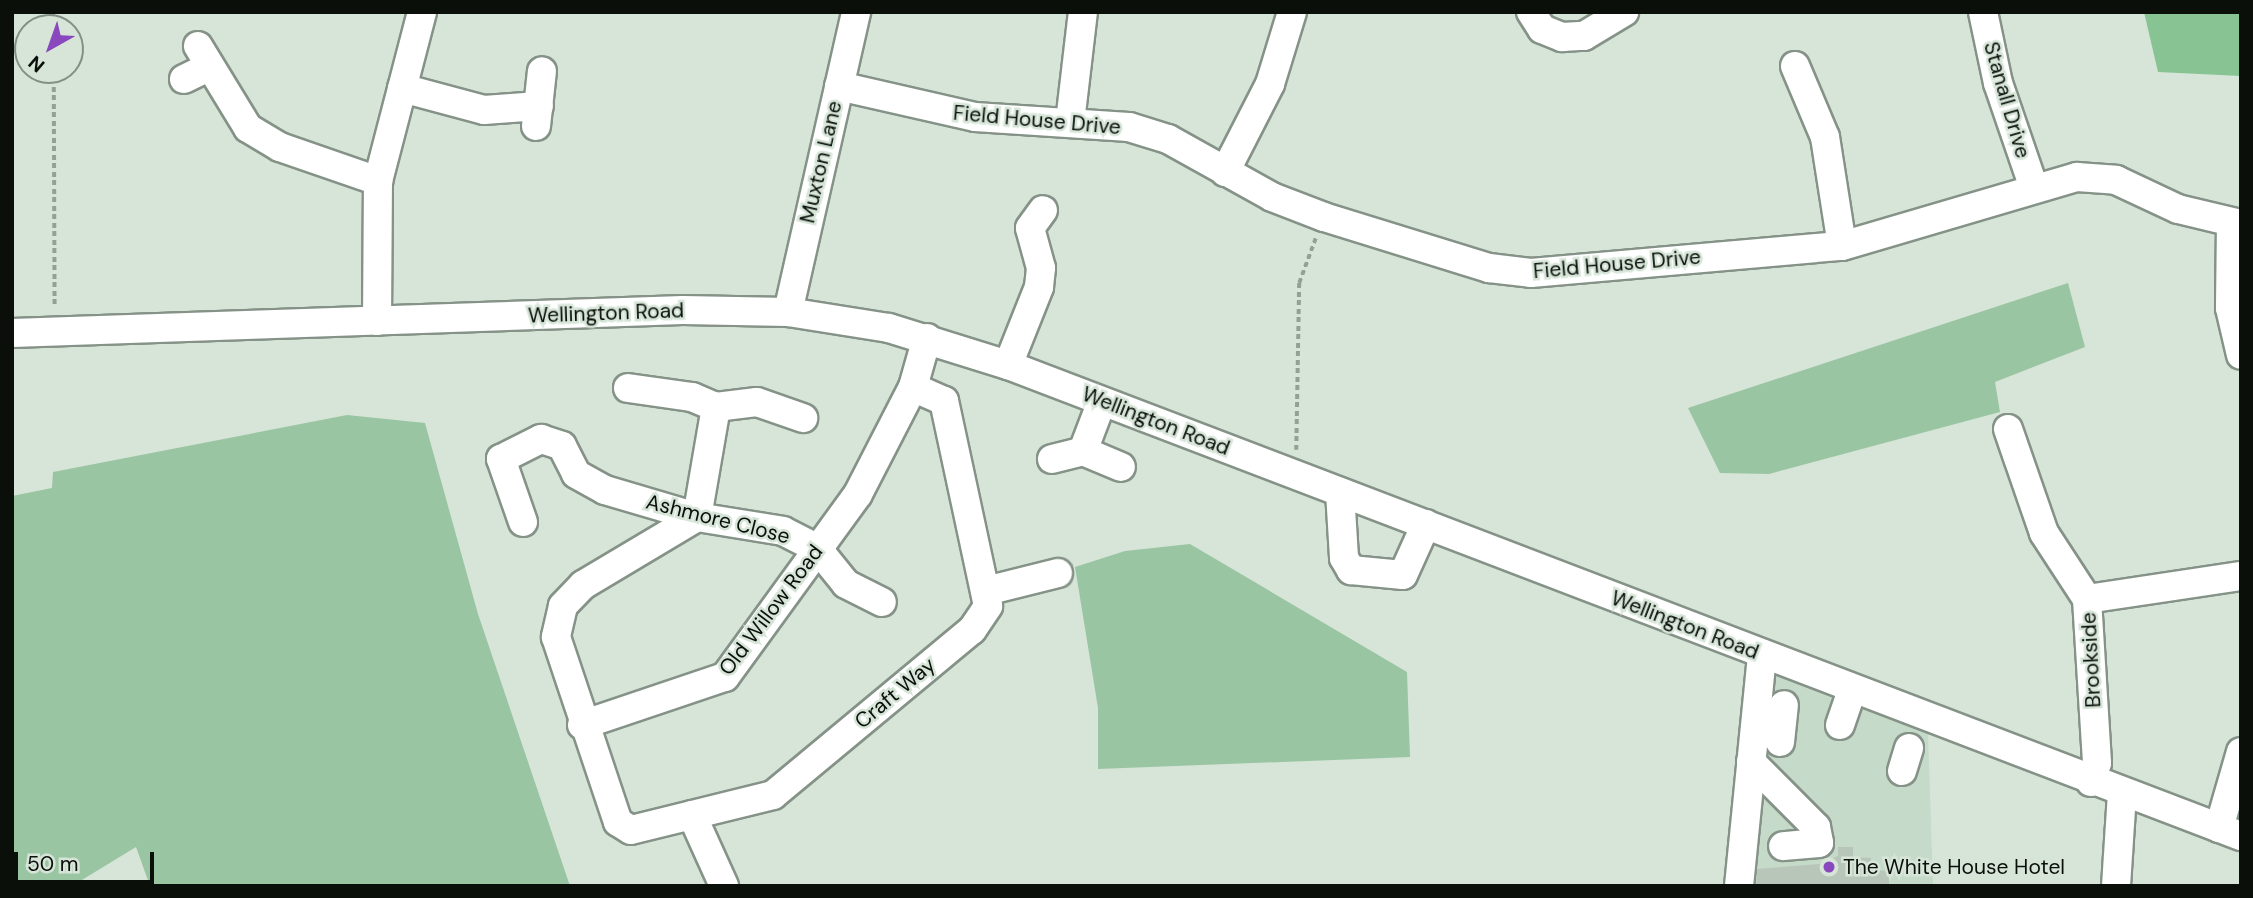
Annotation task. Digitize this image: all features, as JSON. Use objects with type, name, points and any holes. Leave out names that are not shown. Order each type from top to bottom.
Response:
[{"type":"street","points":[[377,321],[378,181],[422,12]]},
{"type":"street","name":"Muxton Lane","points":[[788,312],[856,12]]},
{"type":"street","points":[[1070,122],[1083,12]]},
{"type":"street","points":[[1225,172],[1270,84],[1292,12]]},
{"type":"street","points":[[1531,12],[1542,29],[1562,37],[1584,36],[1624,12]]},
{"type":"street","name":"Stanall Drive","points":[[1983,12],[1998,83],[2034,188]]},
{"type":"street","points":[[197,64],[248,128],[280,147],[378,181]]},
{"type":"street","points":[[1795,66],[1825,137],[1842,246]]},
{"type":"street","points":[[402,88],[484,110],[537,116],[542,71]]},
{"type":"street","name":"Field House Drive","points":[[839,86],[923,109],[1129,127],[1168,139],[1225,172],[1324,217],[1489,268],[1531,273],[1842,246],[2077,177],[2116,180],[2178,209],[2236,224]]},
{"type":"street","points":[[1008,365],[1039,287],[1041,268],[1027,220]]},
{"type":"street","points":[[2236,224],[2230,308],[2241,355]]},
{"type":"street","name":"Wellington Road","points":[[12,333],[377,321],[788,312],[927,338],[1008,365],[1293,473],[2091,782],[2230,832]]},
{"type":"street","points":[[927,338],[913,387],[944,401],[990,590],[1058,573]]},
{"type":"street","name":"Old Willow Road","points":[[582,725],[725,677],[858,494],[913,387]]},
{"type":"street","points":[[628,388],[692,397],[716,407],[757,402],[803,418]]},
{"type":"street","points":[[1083,451],[1102,401]]},
{"type":"street","points":[[582,725],[556,637],[564,606],[583,585],[697,517],[716,407]]},
{"type":"street","name":"Brookside","points":[[2008,429],[2044,533],[2087,600],[2097,763],[2091,782]]},
{"type":"street","name":"Ashmore Close","points":[[523,522],[502,458],[541,439],[562,446],[576,474],[605,490],[697,517],[783,531],[817,548]]},
{"type":"street","points":[[1052,459],[1083,451],[1121,467]]},
{"type":"street","points":[[1340,492],[1344,558],[1356,572],[1403,575],[1426,524]]},
{"type":"street","points":[[817,548],[846,584],[883,602]]},
{"type":"street","points":[[2087,600],[2241,576]]},
{"type":"street","name":"Craft Way","points":[[582,725],[618,822],[631,830],[773,794],[806,772],[972,630],[988,606],[990,590]]},
{"type":"street","points":[[1739,886],[1762,654]]},
{"type":"street","points":[[1840,724],[1852,690]]},
{"type":"street","points":[[1780,742],[1784,705]]},
{"type":"street","points":[[2230,832],[2241,752]]},
{"type":"street","points":[[1751,762],[1816,827],[1819,844],[1783,846]]},
{"type":"street","points":[[2116,886],[2122,793]]},
{"type":"street","points":[[692,815],[724,886]]},
{"type":"path","points":[[54,84],[55,331]]},
{"type":"path","points":[[1293,473],[1299,283],[1324,217]]},
{"type":"shaded area","points":[[1753,665],[1928,733],[1933,886],[1732,886]]},
{"type":"green space","points":[[2144,12],[2241,12],[2241,76],[2158,72]]},
{"type":"green space","points":[[2068,283],[2085,347],[1995,382],[2000,412],[1769,474],[1720,473],[1688,408]]},
{"type":"green space","points":[[347,415],[425,423],[478,614],[570,886],[150,886],[136,847],[72,886],[12,886],[12,496],[52,488],[53,472]]},
{"type":"green space","points":[[1190,544],[1407,672],[1410,757],[1098,769],[1098,708],[1075,567],[1125,551]]},
{"type":"building","name":"The White House Hotel","points":[[1838,847],[1853,847],[1853,857],[1871,858],[1871,870],[1889,871],[1889,886],[1756,886],[1757,869],[1819,864],[1838,856]]},
{"type":"place","name":"The White House Hotel","points":[[1829,867]]}]
